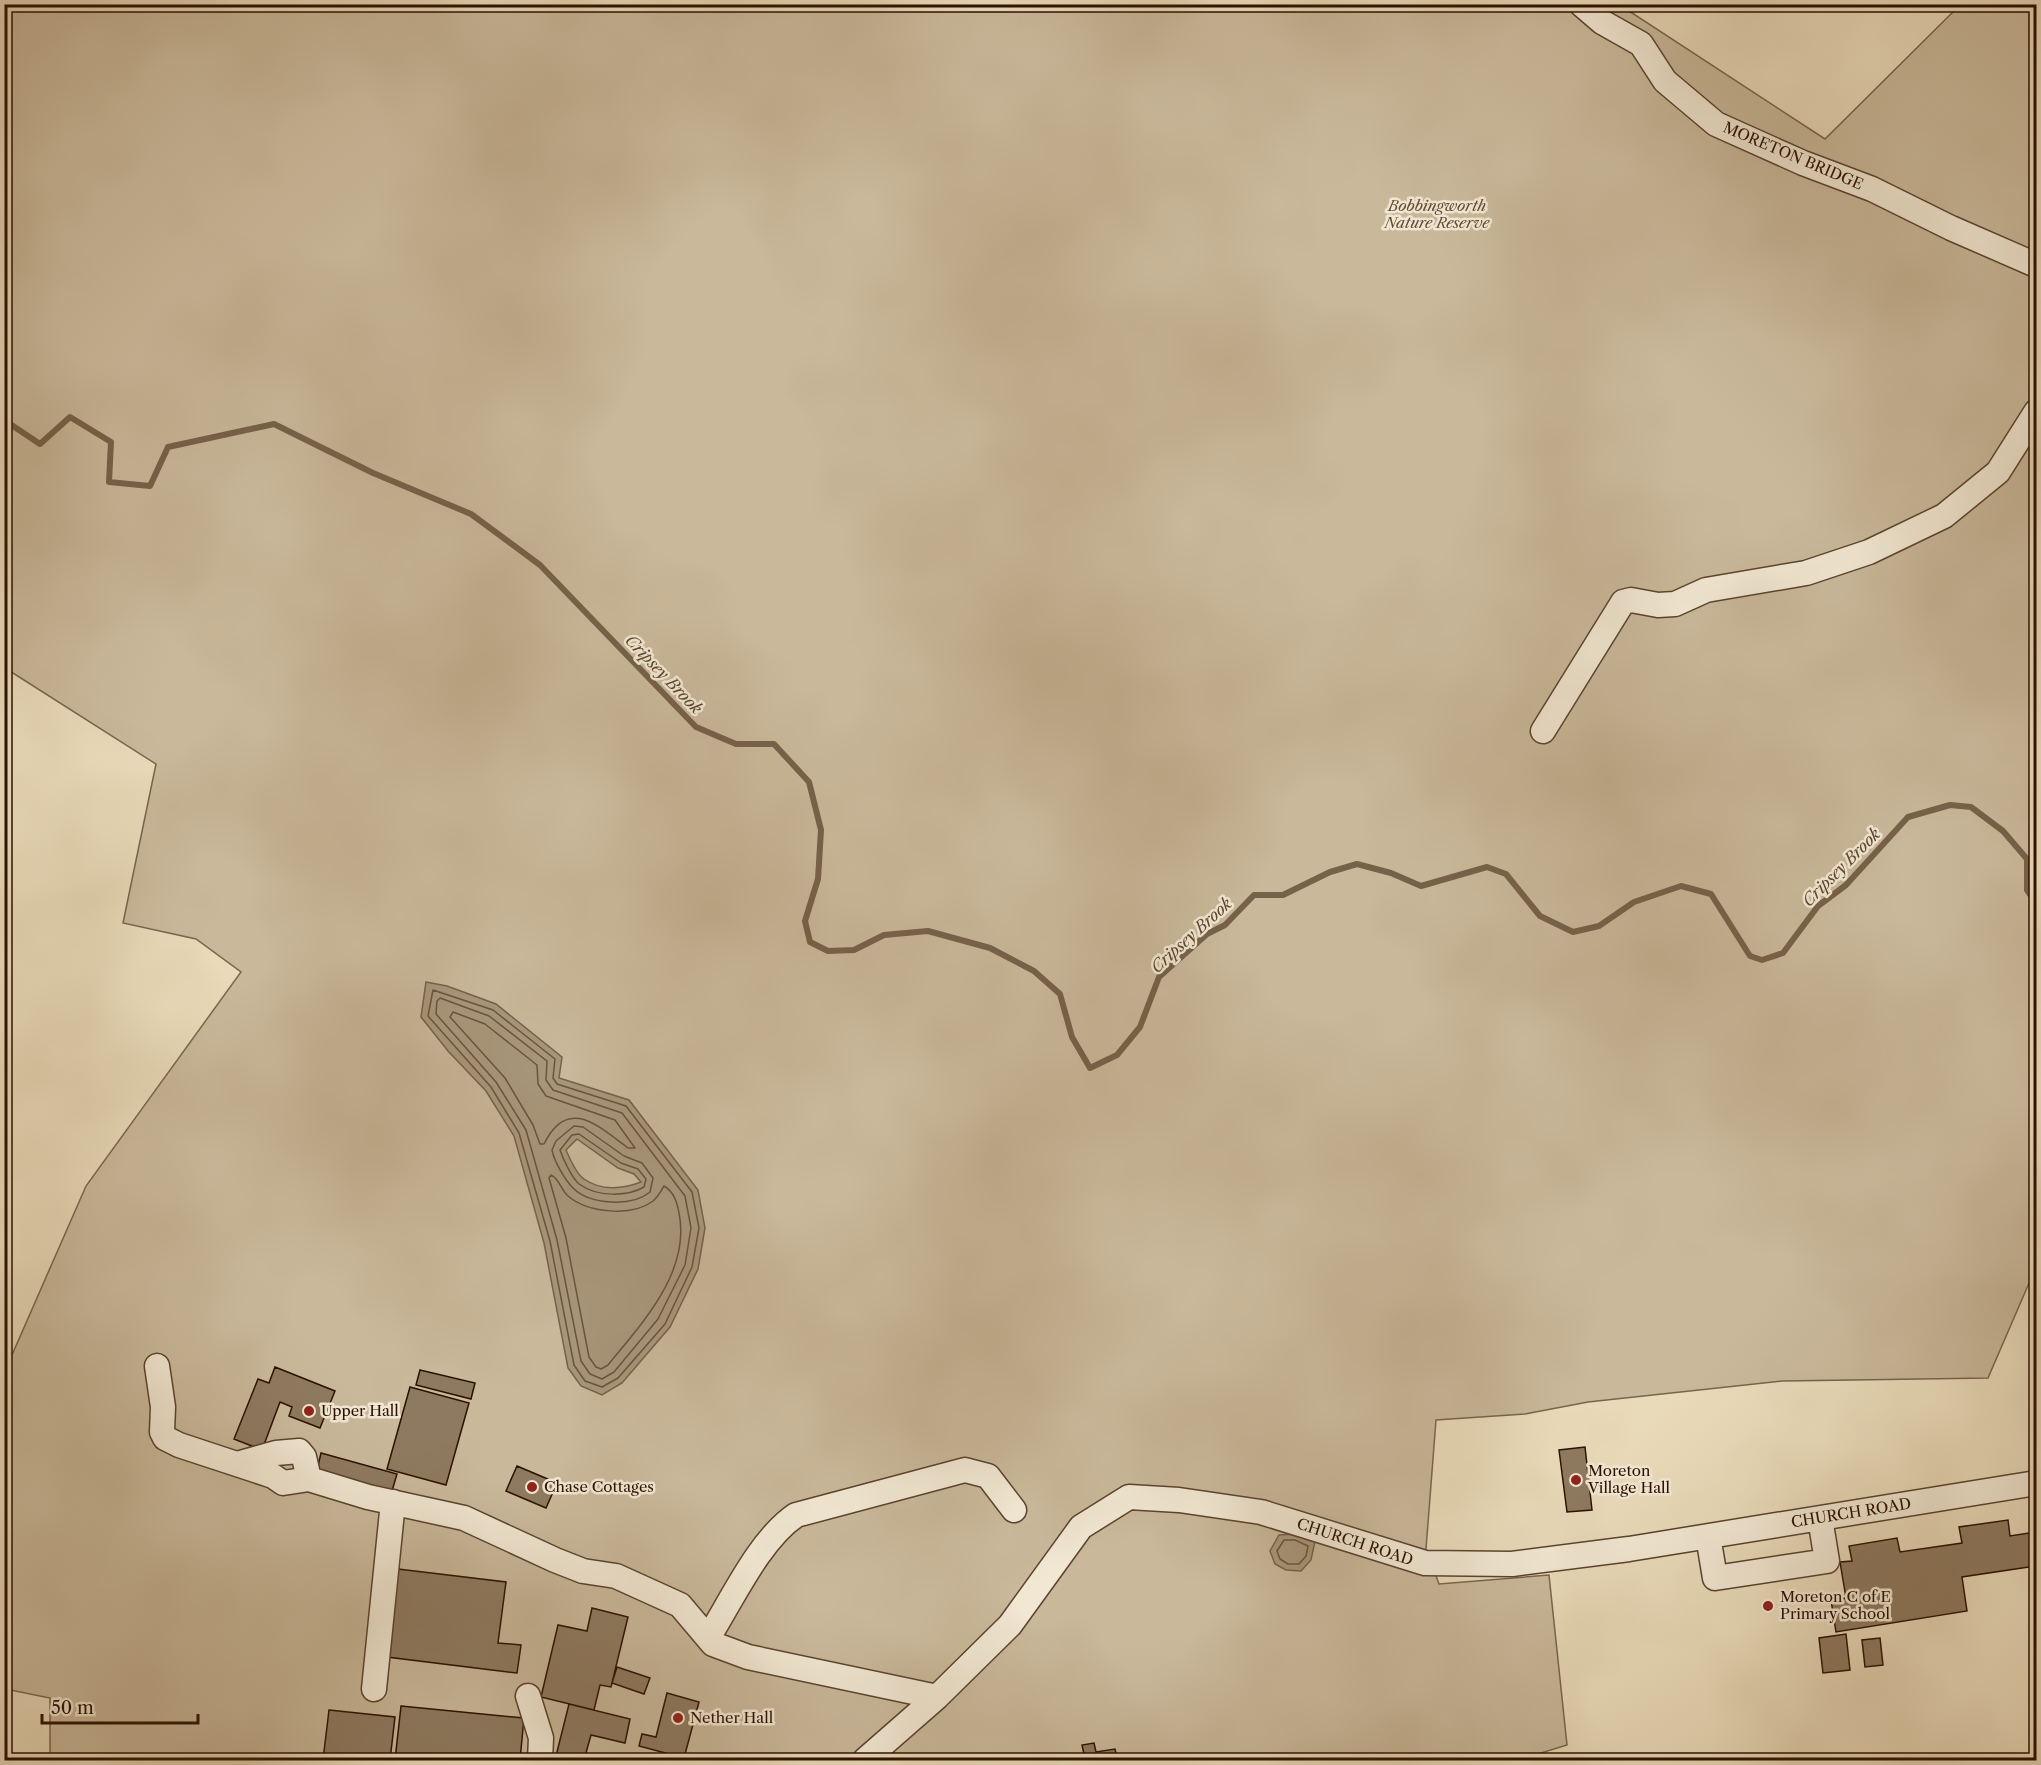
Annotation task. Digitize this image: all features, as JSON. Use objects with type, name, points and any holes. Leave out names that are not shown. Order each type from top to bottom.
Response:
[{"type":"street","name":"MORETON BRIDGE","points":[[1581,4],[1602,22],[1641,44],[1665,81],[1716,123],[1803,163],[1872,189],[1951,228],[2037,265]]},
{"type":"street","points":[[1543,731],[1623,602],[1631,600],[1658,605],[1675,604],[1706,590],[1806,573],[1869,552],[1944,516],[1998,472],[2037,412]]},
{"type":"street","points":[[157,1366],[163,1407],[162,1432],[165,1438],[273,1476],[283,1483],[296,1483],[309,1479],[393,1502],[464,1518],[583,1571],[616,1576],[680,1605],[712,1644],[748,1657],[937,1697]]},
{"type":"street","points":[[237,1464],[276,1453],[299,1451],[304,1457],[309,1479]]},
{"type":"street","points":[[708,1638],[763,1549],[783,1524],[796,1515],[964,1470],[988,1476],[1014,1510]]},
{"type":"street","name":"CHURCH ROAD","points":[[865,1761],[937,1697],[1010,1625],[1081,1527],[1129,1497],[1179,1500],[1261,1512],[1425,1563],[1512,1564],[1629,1550],[2037,1483]]},
{"type":"street","points":[[375,1689],[393,1502]]},
{"type":"street","points":[[1708,1536],[1715,1578],[1827,1561],[1821,1518]]},
{"type":"street","points":[[528,1696],[541,1738],[540,1761]]},
{"type":"green space","name":"Bobbingworth Nature Reserve","points":[[5,5],[1620,5],[1825,139],[1960,5],[2036,5],[2036,1267],[1988,1378],[1783,1381],[1588,1402],[1525,1414],[1436,1420],[1426,1549],[1439,1584],[1549,1575],[1567,1745],[1518,1760],[50,1760],[50,1698],[5,1689],[5,1371],[86,1186],[241,972],[196,939],[123,923],[156,764],[5,668]]},
{"type":"water","points":[[426,982],[447,986],[496,1004],[562,1057],[559,1078],[629,1100],[698,1190],[705,1228],[698,1269],[670,1327],[622,1383],[602,1395],[581,1386],[568,1368],[544,1243],[514,1136],[486,1091],[448,1051],[421,1017]],"holes":[[[577,1139],[618,1168],[634,1174],[641,1182],[612,1188],[598,1186],[578,1174],[566,1150]]]},
{"type":"water","points":[[1296,1534],[1315,1541],[1311,1560],[1301,1571],[1286,1570],[1275,1564],[1270,1551],[1279,1535]]},
{"type":"building","name":"Upper Hall","points":[[275,1367],[335,1391],[320,1428],[289,1416],[292,1407],[280,1402],[262,1450],[234,1439],[258,1379],[269,1383]]},
{"type":"building","points":[[420,1370],[475,1383],[471,1399],[416,1385]]},
{"type":"building","points":[[410,1387],[469,1403],[446,1485],[387,1469]]},
{"type":"building","name":"Moreton Village Hall","points":[[1585,1447],[1592,1510],[1567,1512],[1559,1450]]},
{"type":"building","points":[[321,1453],[397,1474],[392,1491],[317,1470]]},
{"type":"building","name":"Chase Cottages","points":[[517,1466],[557,1483],[546,1508],[506,1491]]},
{"type":"building","points":[[2008,1520],[2010,1536],[2035,1532],[2036,1566],[1962,1577],[1967,1611],[1836,1632],[1831,1600],[1846,1598],[1840,1562],[1852,1561],[1849,1546],[1897,1538],[1900,1552],[1962,1543],[1959,1527]]},
{"type":"building","points":[[398,1569],[506,1582],[498,1643],[521,1645],[517,1673],[387,1657]]},
{"type":"building","points":[[592,1608],[628,1617],[611,1687],[600,1685],[594,1710],[541,1697],[558,1625],[587,1631]]},
{"type":"building","points":[[1846,1634],[1850,1670],[1823,1673],[1819,1638]]},
{"type":"building","points":[[1880,1638],[1883,1665],[1865,1667],[1862,1640]]},
{"type":"building","points":[[617,1667],[650,1678],[644,1694],[612,1683]]},
{"type":"building","name":"Nether Hall","points":[[667,1693],[699,1702],[684,1758],[639,1746],[642,1734],[656,1737]]},
{"type":"building","points":[[569,1704],[630,1719],[625,1743],[591,1735],[584,1760],[555,1760]]},
{"type":"building","points":[[401,1706],[524,1718],[520,1760],[395,1760]]},
{"type":"building","points":[[329,1710],[395,1717],[390,1760],[323,1760]]},
{"type":"building","points":[[1094,1743],[1096,1752],[1115,1749],[1117,1758],[1134,1754],[1135,1760],[1047,1760],[1084,1754],[1082,1745]]},
{"type":"waterway","name":"Cripsey Brook","points":[[4,420],[40,444],[70,417],[111,442],[109,482],[150,486],[168,447],[274,424],[373,473],[471,514],[540,565],[696,727],[736,744],[774,744],[809,782],[821,830],[818,879],[805,921],[810,942],[828,951],[854,950],[884,935],[928,931],[990,948],[1034,971],[1060,994],[1072,1037],[1090,1068],[1117,1055],[1140,1027],[1159,977],[1207,934],[1225,925],[1254,895],[1283,895],[1330,872],[1357,864],[1391,873],[1421,886],[1487,867],[1506,874],[1540,916],[1573,932],[1599,926],[1634,902],[1681,886],[1711,894],[1750,956],[1762,960],[1783,953],[1818,906],[1846,885],[1908,817],[1950,805],[1971,807],[2003,831],[2027,859],[2027,890],[2036,903]]},
{"type":"place","name":"Upper Hall","points":[[309,1411]]},
{"type":"place","name":"Moreton Village Hall","points":[[1576,1480]]},
{"type":"place","name":"Chase Cottages","points":[[532,1487]]},
{"type":"place","name":"Moreton C of E Primary School","points":[[1768,1606]]},
{"type":"place","name":"Nether Hall","points":[[678,1718]]}]
